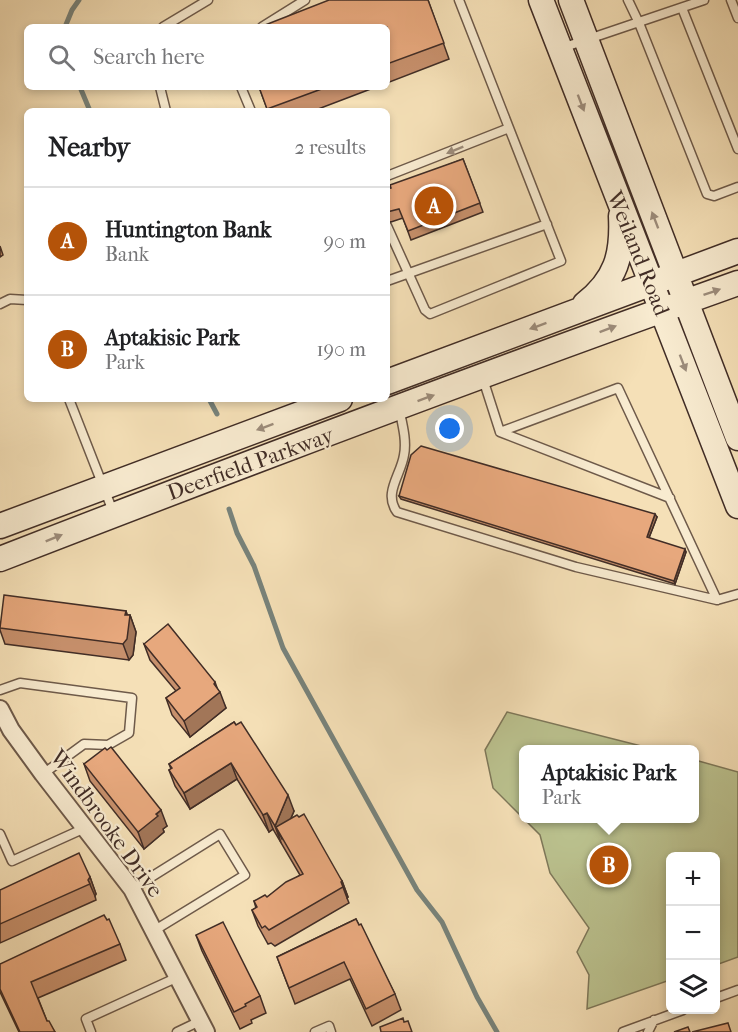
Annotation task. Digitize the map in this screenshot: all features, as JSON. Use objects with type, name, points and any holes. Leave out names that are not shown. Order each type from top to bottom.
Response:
[{"type":"main road","name":"Weiland Road","points":[[541,0],[738,506]]},
{"type":"main road","name":"Weiland Road","points":[[571,0],[738,438]]},
{"type":"main road","points":[[574,313],[607,283],[615,270],[622,231],[621,205]]},
{"type":"main road","points":[[390,381],[738,251]]},
{"type":"main road","name":"Deerfield Parkway","points":[[0,560],[114,514],[661,309],[738,283]]},
{"type":"main road","name":"Deerfield Parkway","points":[[0,526],[332,402]]},
{"type":"street","name":"Windbrooke Drive","points":[[0,709],[43,774],[132,889],[203,1027]]},
{"type":"lane","points":[[169,24],[208,0]]},
{"type":"lane","points":[[267,24],[305,0]]},
{"type":"lane","points":[[390,232],[426,310],[430,314],[561,261],[459,0]]},
{"type":"lane","points":[[628,0],[707,194],[714,196],[738,187]]},
{"type":"lane","points":[[559,49],[704,0]]},
{"type":"lane","points":[[731,0],[738,18]]},
{"type":"lane","points":[[682,8],[738,148]]},
{"type":"lane","points":[[161,90],[165,108]]},
{"type":"lane","points":[[243,90],[250,108]]},
{"type":"lane","points":[[390,176],[509,128]]},
{"type":"lane","points":[[390,280],[547,224]]},
{"type":"lane","points":[[0,304],[10,299],[24,300]]},
{"type":"lane","points":[[483,377],[500,432]]},
{"type":"lane","points":[[500,432],[618,388],[717,600]]},
{"type":"lane","points":[[70,402],[114,514]]},
{"type":"lane","points":[[399,408],[405,437],[405,455],[391,492],[392,505],[397,512],[576,567],[717,600],[738,594]]},
{"type":"lane","points":[[500,432],[670,498]]},
{"type":"lane","points":[[0,690],[20,683],[132,698],[129,733],[108,744],[84,744],[43,774]]},
{"type":"lane","points":[[0,834],[12,861],[85,828]]},
{"type":"lane","points":[[132,889],[220,834],[245,875],[155,930]]},
{"type":"lane","points":[[91,1032],[86,1019],[178,977]]},
{"type":"lane","points":[[720,997],[738,990]]},
{"type":"lane","points":[[623,1032],[672,1014]]},
{"type":"lane","points":[[648,1032],[654,1020]]},
{"type":"lane","points":[[315,1032],[329,1026],[332,1032]]},
{"type":"lane","points":[[177,1032],[203,1027]]},
{"type":"green space","points":[[507,712],[637,745],[519,745],[519,814],[493,788],[485,750]]},
{"type":"green space","points":[[699,761],[738,772],[738,957],[720,964],[720,852],[666,852],[666,981],[587,1009],[589,975],[577,952],[589,928],[550,873],[540,835],[528,823],[699,823]]},
{"type":"building","points":[[329,0],[428,0],[444,43],[390,63],[390,24],[268,24]]},
{"type":"building","points":[[260,90],[319,90],[270,108],[267,108]]},
{"type":"building","points":[[463,159],[480,203],[408,231],[399,209],[390,211],[390,185]]},
{"type":"building","points":[[421,446],[655,514],[647,537],[685,549],[674,581],[399,496],[411,455]]},
{"type":"building","points":[[4,595],[126,611],[125,615],[130,615],[127,639],[123,644],[0,628]]},
{"type":"building","points":[[168,624],[215,682],[220,692],[184,721],[166,698],[180,688],[144,644]]},
{"type":"building","points":[[234,722],[236,725],[241,722],[288,795],[275,826],[267,813],[263,815],[231,763],[184,793],[169,770],[172,768],[169,764]]},
{"type":"building","points":[[111,747],[161,810],[156,814],[158,816],[138,832],[84,764],[105,748],[107,750]]},
{"type":"building","points":[[304,814],[342,881],[343,887],[269,930],[265,926],[262,928],[252,910],[257,907],[254,901],[265,895],[267,897],[286,882],[303,874],[276,827],[297,815],[299,817]]},
{"type":"building","points":[[79,853],[90,877],[88,880],[90,884],[0,924],[0,890]]},
{"type":"building","points":[[104,915],[107,920],[109,919],[120,944],[31,982],[47,1021],[55,1032],[20,1032],[0,989],[0,964]]},
{"type":"building","points":[[356,919],[359,925],[361,924],[395,994],[366,1009],[344,962],[289,988],[277,957]]},
{"type":"building","points":[[223,922],[260,996],[234,1012],[196,935]]},
{"type":"building","points":[[403,1018],[404,1022],[408,1021],[412,1032],[381,1032],[380,1027]]},
{"type":"building","points":[[728,1023],[731,1032],[692,1032]]},
{"type":"building","points":[[688,1027],[690,1032],[674,1032]]},
{"type":"waterway","points":[[66,24],[79,0]]},
{"type":"waterway","points":[[81,90],[89,108]]},
{"type":"waterway","points":[[211,402],[217,414]]},
{"type":"waterway","points":[[229,509],[237,533],[254,566],[283,648],[417,890],[442,922],[477,997],[497,1032]]},
{"type":"place","name":"Huntington Bank","points":[[434,206]]},
{"type":"place","name":"Aptakisic Park","points":[[609,865]]}]
